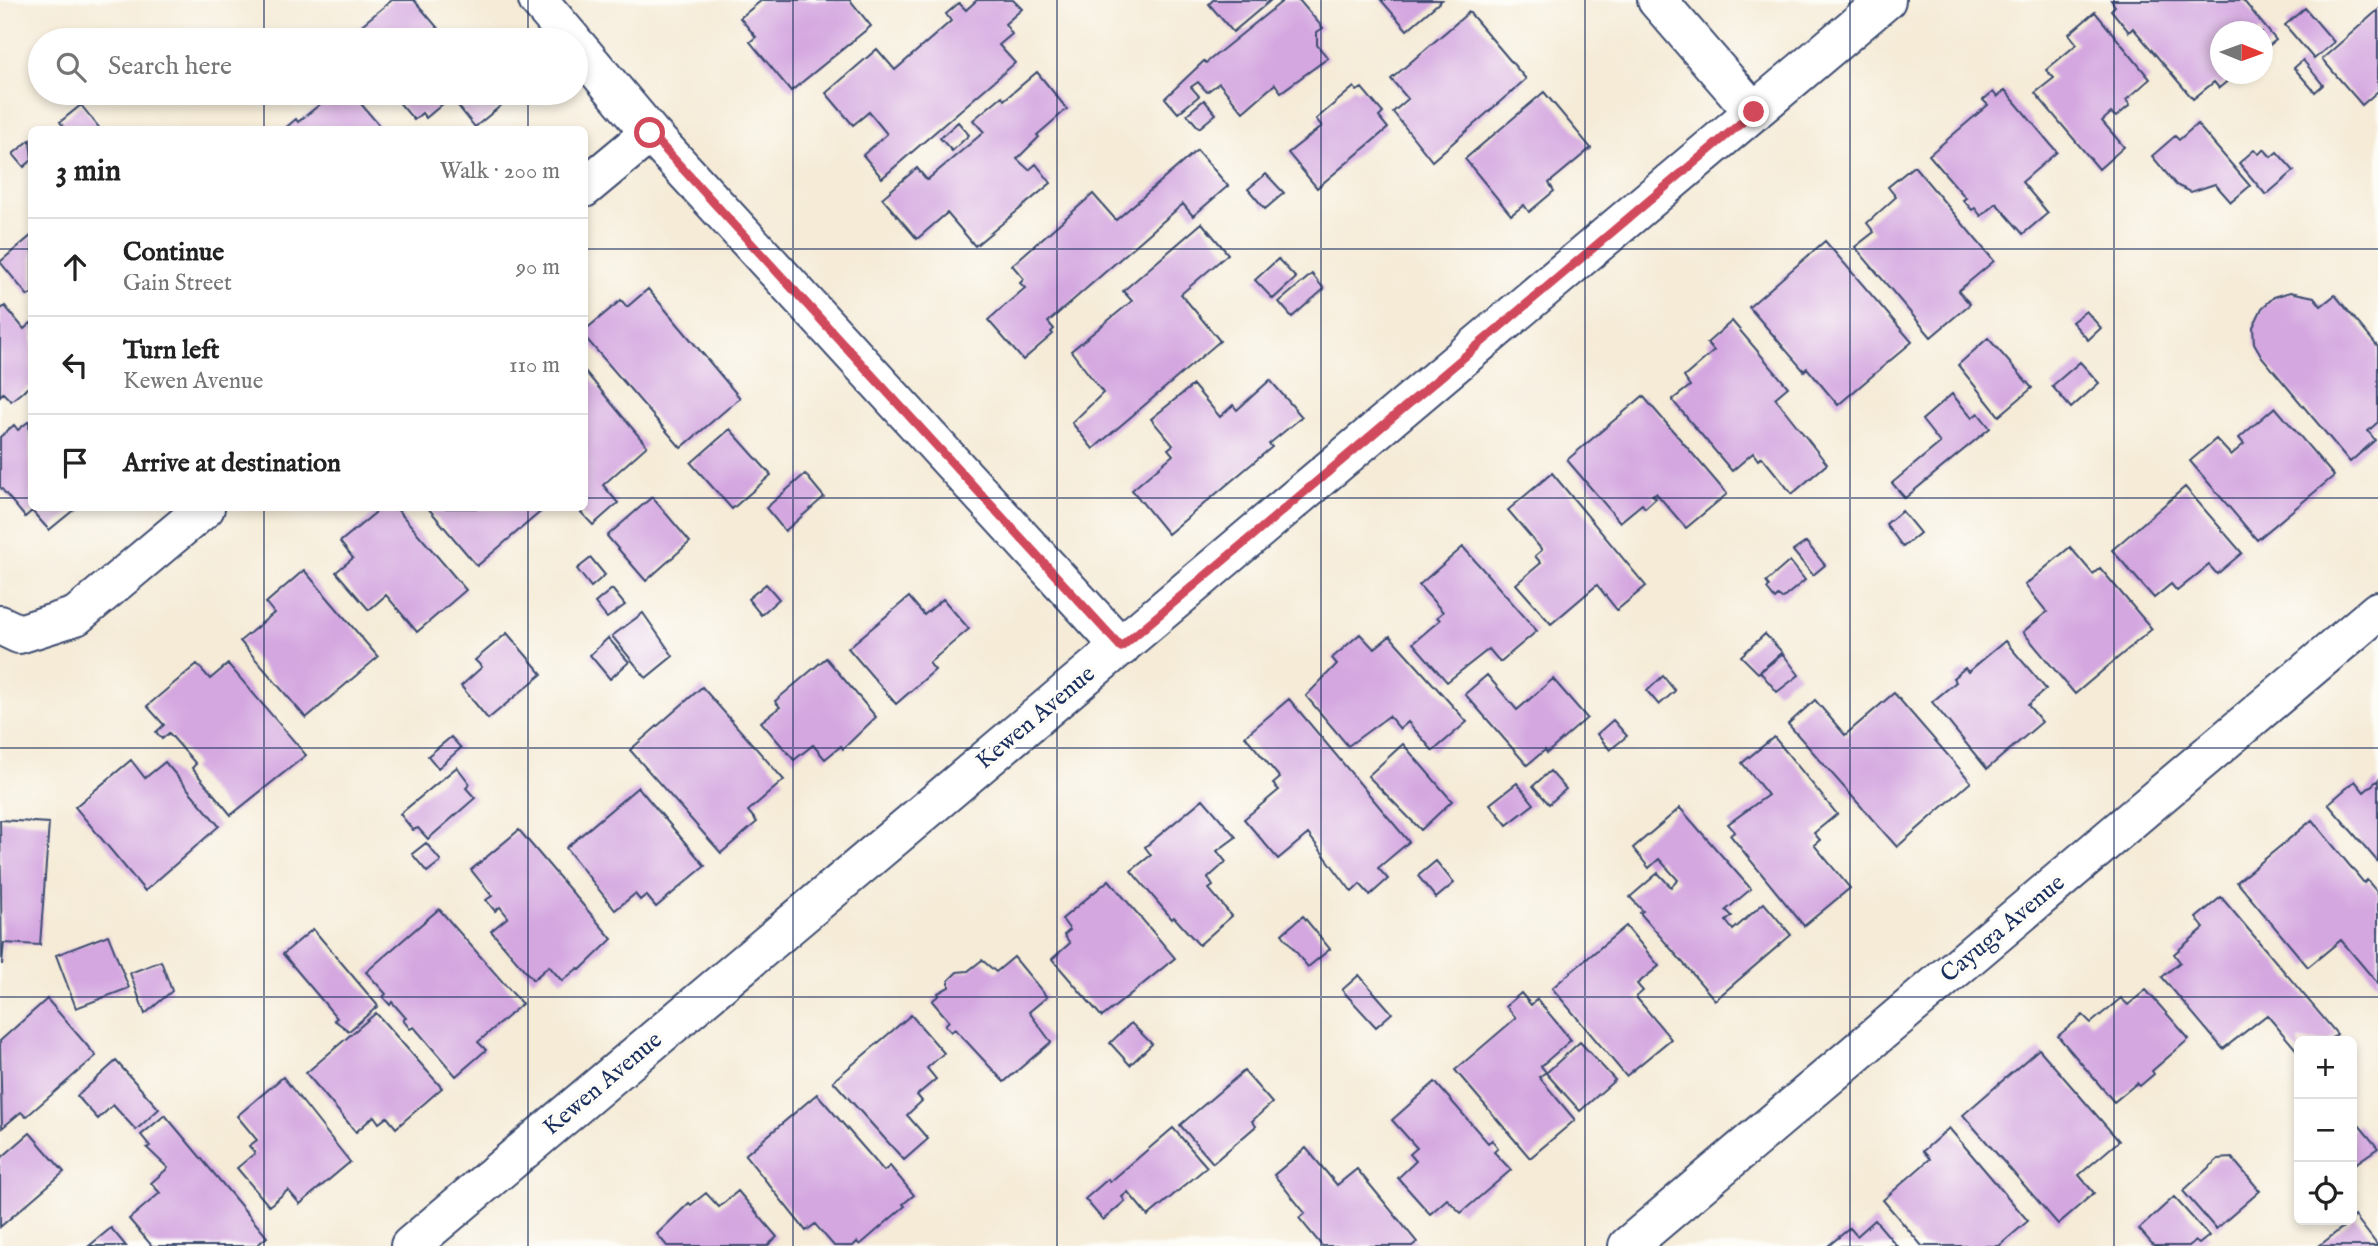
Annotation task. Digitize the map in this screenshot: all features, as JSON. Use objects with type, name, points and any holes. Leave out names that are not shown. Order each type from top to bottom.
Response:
[{"type":"street","points":[[538,0],[562,28]]},
{"type":"street","points":[[1657,0],[1754,112]]},
{"type":"street","name":"Kewen Avenue","points":[[410,1246],[1886,0]]},
{"type":"street","points":[[588,59],[650,133],[1121,647]]},
{"type":"street","points":[[588,185],[650,133]]},
{"type":"street","points":[[10,630],[76,616],[201,511]]},
{"type":"street","name":"Cayuga Avenue","points":[[1628,1246],[2378,611]]},
{"type":"building","points":[[392,0],[414,0],[438,28],[358,28]]},
{"type":"building","points":[[762,0],[850,0],[871,26],[791,91],[750,42],[756,37],[740,18]]},
{"type":"building","points":[[977,0],[1013,0],[1022,9],[1005,24],[1012,34],[999,45],[1015,63],[882,178],[863,155],[887,134],[869,112],[853,125],[826,93],[877,49],[895,70],[951,21],[946,14],[959,3],[966,10]]},
{"type":"building","points":[[1213,0],[1271,0],[1233,32],[1209,4]]},
{"type":"building","points":[[1284,0],[1299,0],[1323,28],[1317,32],[1317,45],[1328,58],[1281,92],[1275,84],[1243,112],[1219,83],[1207,92],[1198,82],[1191,87],[1199,96],[1178,113],[1165,98],[1204,61],[1206,63]]},
{"type":"building","points":[[1381,0],[1442,0],[1407,30]]},
{"type":"building","points":[[2111,0],[2243,0],[2260,21],[2210,21],[2212,84],[2193,99],[2133,28],[2129,32],[2111,10],[2115,6]]},
{"type":"building","points":[[2305,8],[2334,42],[2314,59],[2285,25]]},
{"type":"building","points":[[2378,10],[2378,91],[2362,105],[2322,59]]},
{"type":"building","points":[[1469,12],[1526,79],[1432,161],[1393,112],[1408,99],[1391,79]]},
{"type":"building","points":[[2095,12],[2150,79],[2126,100],[2130,105],[2116,117],[2111,113],[2102,121],[2124,147],[2099,169],[2035,93],[2054,78],[2046,70],[2077,44],[2069,34]]},
{"type":"building","points":[[2303,60],[2323,85],[2315,92],[2294,68]]},
{"type":"building","points":[[1037,72],[1067,109],[1037,135],[1039,137],[1017,159],[1029,170],[1036,164],[1051,183],[975,246],[947,213],[917,239],[882,198],[917,168],[927,180],[984,132],[973,120],[1002,96],[1004,100]]},
{"type":"building","points":[[1354,87],[1357,91],[1362,88],[1383,113],[1379,117],[1388,128],[1317,188],[1288,153],[1322,126],[1316,119]]},
{"type":"building","points":[[2005,90],[2057,152],[2022,182],[2048,213],[2023,234],[1996,203],[1981,216],[1975,208],[1972,210],[1963,200],[1966,198],[1929,155],[1988,105],[1983,100],[1993,92],[1997,97]]},
{"type":"building","points":[[1544,92],[1591,148],[1549,183],[1554,191],[1529,212],[1524,205],[1511,215],[1465,159]]},
{"type":"building","points":[[1204,100],[1216,114],[1199,128],[1187,114]]},
{"type":"building","points":[[81,105],[98,126],[63,126],[60,122]]},
{"type":"building","points":[[319,105],[362,105],[380,126],[288,126],[296,119],[298,122]]},
{"type":"building","points":[[401,105],[441,105],[426,118],[422,113],[414,120]]},
{"type":"building","points":[[457,105],[502,105],[476,126]]},
{"type":"building","points":[[958,122],[969,135],[952,151],[940,138]]},
{"type":"building","points":[[2197,124],[2250,186],[2231,202],[2215,184],[2191,192],[2176,185],[2152,156],[2175,136],[2179,140]]},
{"type":"building","points":[[28,142],[28,164],[24,167],[13,154]]},
{"type":"building","points":[[2264,149],[2271,157],[2277,152],[2294,171],[2266,195],[2239,163],[2254,150],[2259,154]]},
{"type":"building","points":[[1197,150],[1228,186],[1193,216],[1183,204],[1048,322],[1054,329],[1051,332],[1053,334],[1023,360],[988,320],[1025,288],[1020,283],[1024,279],[1012,265],[1093,194],[1116,220]]},
{"type":"building","points":[[1914,166],[1994,261],[1958,291],[1970,304],[1931,337],[1855,247],[1874,232],[1867,223],[1896,197],[1888,187]]},
{"type":"building","points":[[1266,174],[1284,193],[1265,209],[1248,189]]},
{"type":"building","points":[[1202,223],[1228,254],[1181,294],[1220,341],[1093,449],[1072,423],[1103,393],[1071,351],[1132,301],[1123,291]]},
{"type":"building","points":[[28,238],[28,296],[0,262]]},
{"type":"building","points":[[1825,241],[1912,342],[1838,405],[1807,368],[1804,371],[1749,307]]},
{"type":"building","points":[[1278,259],[1296,278],[1273,299],[1255,280]]},
{"type":"building","points":[[1312,274],[1324,289],[1292,317],[1279,302]]},
{"type":"building","points":[[648,289],[740,398],[681,448],[588,341],[588,328],[621,300],[627,307]]},
{"type":"building","points":[[2290,292],[2314,297],[2321,306],[2335,295],[2378,347],[2378,422],[2368,431],[2375,440],[2350,462],[2262,357],[2254,343],[2253,327],[2262,308],[2274,297]]},
{"type":"building","points":[[5,306],[24,329],[28,326],[28,387],[11,401],[3,393],[0,396],[0,310]]},
{"type":"building","points":[[2086,311],[2101,328],[2088,340],[2072,322]]},
{"type":"building","points":[[1732,321],[1788,387],[1775,398],[1827,464],[1792,494],[1762,457],[1758,460],[1753,453],[1732,471],[1672,400],[1690,386],[1684,377],[1714,351],[1707,343]]},
{"type":"building","points":[[1988,338],[2032,388],[1999,416],[1958,365]]},
{"type":"building","points":[[2080,362],[2099,383],[2071,408],[2052,386]]},
{"type":"building","points":[[588,375],[647,446],[603,485],[618,503],[593,525],[580,511],[588,511]]},
{"type":"building","points":[[1270,380],[1302,417],[1269,444],[1272,447],[1168,534],[1132,490],[1173,455],[1168,449],[1173,445],[1151,419],[1193,385],[1220,417],[1233,405],[1237,410]]},
{"type":"building","points":[[1952,394],[1972,418],[1978,413],[1990,428],[1905,498],[1892,483],[1940,443],[1922,420]]},
{"type":"building","points":[[1643,396],[1727,494],[1686,528],[1656,493],[1652,495],[1656,498],[1645,508],[1642,504],[1620,522],[1567,460]]},
{"type":"building","points":[[2275,407],[2334,476],[2257,540],[2190,461],[2216,439],[2231,455],[2244,444],[2239,438]]},
{"type":"building","points":[[28,422],[28,511],[32,511],[25,517],[0,487],[0,437],[14,425],[18,430]]},
{"type":"building","points":[[730,429],[771,475],[732,509],[691,463]]},
{"type":"building","points":[[1552,473],[1646,586],[1617,610],[1597,585],[1551,624],[1516,584],[1541,563],[1535,556],[1542,550],[1508,510]]},
{"type":"building","points":[[805,474],[824,497],[785,531],[766,508]]},
{"type":"building","points":[[2185,487],[2242,553],[2217,574],[2209,565],[2177,591],[2171,584],[2154,598],[2112,550]]},
{"type":"building","points":[[652,497],[690,542],[646,581],[607,536]]},
{"type":"building","points":[[32,511],[72,511],[49,530]]},
{"type":"building","points":[[377,511],[399,511],[466,590],[417,632],[386,595],[369,610],[336,572],[353,558],[340,542]]},
{"type":"building","points":[[431,511],[541,511],[477,566]]},
{"type":"building","points":[[1902,511],[1920,533],[1903,547],[1886,524]]},
{"type":"building","points":[[1806,542],[1825,565],[1813,575],[1793,551]]},
{"type":"building","points":[[1463,547],[1537,631],[1500,662],[1489,649],[1447,682],[1413,643],[1440,620],[1437,617],[1443,612],[1419,585]]},
{"type":"building","points":[[2070,547],[2093,574],[2100,568],[2152,629],[2075,694],[2023,632],[2047,612],[2025,585]]},
{"type":"building","points":[[591,558],[605,575],[591,587],[577,569]]},
{"type":"building","points":[[1790,561],[1805,580],[1782,599],[1778,596],[1775,599],[1767,589],[1769,586],[1766,582]]},
{"type":"building","points":[[304,570],[378,657],[306,718],[240,641],[274,613],[266,603]]},
{"type":"building","points":[[766,584],[779,599],[761,615],[748,599]]},
{"type":"building","points":[[612,589],[625,605],[607,618],[595,603]]},
{"type":"building","points":[[909,597],[924,615],[943,599],[969,629],[929,663],[935,670],[896,704],[848,648]]},
{"type":"building","points":[[643,613],[673,656],[646,678],[612,636]]},
{"type":"building","points":[[507,633],[542,674],[488,719],[461,686],[482,667],[475,660]]},
{"type":"building","points":[[1360,634],[1374,649],[1390,636],[1467,722],[1433,751],[1408,722],[1400,729],[1389,716],[1348,746],[1306,696],[1337,664],[1332,658]]},
{"type":"building","points":[[1765,634],[1782,652],[1758,673],[1741,656]]},
{"type":"building","points":[[608,638],[629,662],[610,679],[590,655]]},
{"type":"building","points":[[2005,641],[2046,689],[2028,705],[2042,722],[1987,769],[1932,702],[1956,682],[1953,678],[1965,668],[1968,672]]},
{"type":"building","points":[[1783,654],[1799,675],[1777,692],[1760,672]]},
{"type":"building","points":[[826,658],[876,717],[843,749],[841,746],[825,759],[813,745],[794,760],[761,722],[780,707],[775,701]]},
{"type":"building","points":[[197,664],[210,679],[228,664],[306,755],[231,815],[192,768],[196,764],[169,733],[162,739],[156,732],[164,725],[147,706]]},
{"type":"building","points":[[1487,675],[1517,710],[1553,679],[1587,718],[1547,753],[1545,750],[1527,765],[1465,694]]},
{"type":"building","points":[[1663,676],[1675,691],[1659,705],[1647,691]]},
{"type":"building","points":[[702,687],[784,780],[748,811],[757,822],[721,853],[630,750]]},
{"type":"building","points":[[1894,693],[1971,782],[1897,847],[1788,724],[1815,700],[1845,735]]},
{"type":"building","points":[[1289,699],[1409,842],[1378,868],[1388,879],[1370,895],[1360,884],[1352,892],[1308,834],[1278,859],[1244,819],[1279,790],[1273,784],[1280,778],[1245,736]]},
{"type":"building","points":[[1613,720],[1627,736],[1610,750],[1597,734]]},
{"type":"building","points":[[451,737],[461,748],[438,768],[428,756]]},
{"type":"building","points":[[1774,737],[1837,814],[1814,833],[1820,840],[1814,845],[1850,888],[1804,926],[1730,835],[1735,832],[1728,824],[1768,795],[1742,763]]},
{"type":"building","points":[[1403,744],[1452,801],[1421,830],[1368,776]]},
{"type":"building","points":[[131,760],[145,778],[165,762],[219,826],[145,891],[75,807]]},
{"type":"building","points":[[457,767],[470,784],[466,788],[475,798],[428,839],[418,828],[413,830],[400,814]]},
{"type":"building","points":[[1550,771],[1566,789],[1549,804],[1533,786]]},
{"type":"building","points":[[2378,780],[2378,862],[2328,804],[2355,781],[2364,792]]},
{"type":"building","points":[[1517,783],[1534,804],[1507,825],[1490,804]]},
{"type":"building","points":[[638,787],[705,866],[656,907],[646,895],[640,900],[635,894],[615,910],[566,848]]},
{"type":"building","points":[[1203,799],[1236,837],[1217,851],[1226,862],[1208,878],[1213,886],[1209,889],[1232,916],[1199,945],[1174,917],[1172,919],[1131,871],[1151,855],[1145,847]]},
{"type":"building","points":[[1680,808],[1751,889],[1726,910],[1732,916],[1726,921],[1733,930],[1764,903],[1791,935],[1715,1000],[1640,913],[1643,911],[1630,897],[1658,873],[1671,887],[1678,880],[1659,859],[1649,868],[1633,848]]},
{"type":"building","points":[[0,820],[49,823],[40,945],[4,943],[2,965]]},
{"type":"building","points":[[2312,820],[2364,883],[2367,880],[2378,893],[2378,984],[2341,940],[2308,967],[2237,882]]},
{"type":"building","points":[[519,830],[612,939],[580,970],[578,968],[562,981],[549,966],[533,980],[491,931],[508,917],[500,907],[495,911],[486,900],[492,896],[471,870]]},
{"type":"building","points":[[426,843],[441,861],[427,872],[412,854]]},
{"type":"building","points":[[1436,861],[1454,883],[1436,898],[1418,876]]},
{"type":"building","points":[[1109,880],[1175,958],[1102,1017],[1052,959],[1070,943],[1064,935],[1070,930],[1062,919]]},
{"type":"building","points":[[2221,897],[2337,1034],[2294,1036],[2294,1047],[2267,1015],[2223,1049],[2162,977],[2180,962],[2174,954],[2204,928],[2196,918]]},
{"type":"building","points":[[439,909],[522,1004],[478,1042],[486,1050],[456,1076],[414,1027],[410,1029],[403,1020],[406,1018],[392,1002],[390,1005],[383,997],[386,994],[366,972]]},
{"type":"building","points":[[1303,916],[1330,949],[1308,967],[1282,934]]},
{"type":"building","points":[[1626,926],[1659,966],[1637,984],[1643,991],[1636,997],[1671,1039],[1626,1076],[1552,988]]},
{"type":"building","points":[[313,929],[378,1006],[349,1031],[334,1020],[337,1018],[283,954]]},
{"type":"building","points":[[108,935],[129,988],[76,1008],[56,955]]},
{"type":"building","points":[[1014,957],[1047,997],[1029,1012],[1051,1042],[1004,1082],[955,1029],[951,1032],[945,1025],[949,1021],[932,1001],[938,993],[949,987],[949,980],[957,972],[968,971],[982,960],[996,972]]},
{"type":"building","points":[[161,961],[172,991],[145,1014],[130,973]]},
{"type":"building","points":[[1359,975],[1392,1013],[1376,1027],[1342,990]]},
{"type":"building","points":[[2146,990],[2189,1039],[2152,1071],[2154,1074],[2140,1086],[2137,1083],[2114,1102],[2058,1036],[2083,1015],[2091,1023],[2121,998],[2128,1005]]},
{"type":"building","points":[[1521,993],[1531,1005],[1537,999],[1571,1040],[1541,1066],[1546,1072],[1539,1077],[1575,1120],[1530,1158],[1455,1070],[1516,1018],[1506,1006]]},
{"type":"building","points":[[47,999],[96,1056],[26,1117],[21,1112],[2,1128],[0,1041]]},
{"type":"building","points":[[376,1013],[442,1088],[396,1128],[387,1117],[379,1123],[374,1116],[356,1132],[306,1073]]},
{"type":"building","points":[[911,1015],[944,1053],[927,1068],[936,1079],[917,1095],[922,1101],[907,1115],[928,1139],[904,1160],[833,1081]]},
{"type":"building","points":[[1131,1023],[1152,1044],[1130,1065],[1110,1043]]},
{"type":"building","points":[[1580,1042],[1615,1080],[1580,1111],[1546,1073]]},
{"type":"building","points":[[2039,1049],[2119,1141],[2079,1175],[2094,1193],[2058,1224],[1963,1115]]},
{"type":"building","points":[[116,1061],[159,1109],[136,1130],[113,1105],[98,1119],[77,1096]]},
{"type":"building","points":[[1244,1071],[1272,1103],[1252,1121],[1256,1126],[1213,1163],[1180,1125]]},
{"type":"building","points":[[283,1077],[350,1162],[300,1204],[288,1190],[269,1206],[237,1168],[255,1153],[249,1146],[257,1140],[237,1116]]},
{"type":"building","points":[[1435,1082],[1488,1143],[1492,1140],[1498,1148],[1494,1152],[1511,1170],[1461,1213],[1447,1199],[1430,1214],[1398,1178],[1416,1161],[1410,1154],[1417,1148],[1392,1120]]},
{"type":"building","points":[[817,1094],[884,1171],[890,1166],[914,1195],[860,1245],[857,1242],[853,1246],[834,1246],[815,1224],[806,1231],[745,1155]]},
{"type":"building","points":[[165,1115],[267,1237],[256,1246],[152,1246],[129,1219],[160,1193],[151,1183],[168,1168],[147,1148],[150,1146],[141,1135]]},
{"type":"building","points":[[2357,1125],[2378,1148],[2357,1163],[2357,1162]]},
{"type":"building","points":[[1173,1128],[1207,1167],[1148,1216],[1128,1192],[1122,1197],[1125,1201],[1103,1220],[1085,1199],[1108,1179],[1110,1182]]},
{"type":"building","points":[[1949,1128],[2028,1221],[1999,1246],[1922,1246],[1883,1200],[1930,1159],[1923,1151]]},
{"type":"building","points":[[30,1133],[64,1172],[0,1227],[0,1159]]},
{"type":"building","points":[[1306,1148],[1337,1185],[1357,1169],[1417,1242],[1412,1246],[1322,1246],[1299,1218],[1305,1213],[1274,1175]]},
{"type":"building","points":[[2232,1158],[2260,1191],[2216,1229],[2183,1191],[2218,1159]]},
{"type":"building","points":[[738,1191],[777,1237],[767,1246],[667,1246],[657,1234],[689,1203],[691,1205],[706,1193],[719,1207]]},
{"type":"building","points":[[2174,1197],[2209,1236],[2199,1244],[2195,1241],[2189,1246],[2154,1246],[2139,1229]]},
{"type":"building","points":[[2357,1219],[2378,1246],[2319,1246],[2346,1225],[2357,1225]]},
{"type":"building","points":[[1875,1220],[1897,1246],[1828,1246],[1850,1228],[1857,1236]]},
{"type":"building","points":[[111,1228],[126,1246],[89,1246]]},
{"type":"route","points":[[650,133],[1121,647],[1754,112]]}]
